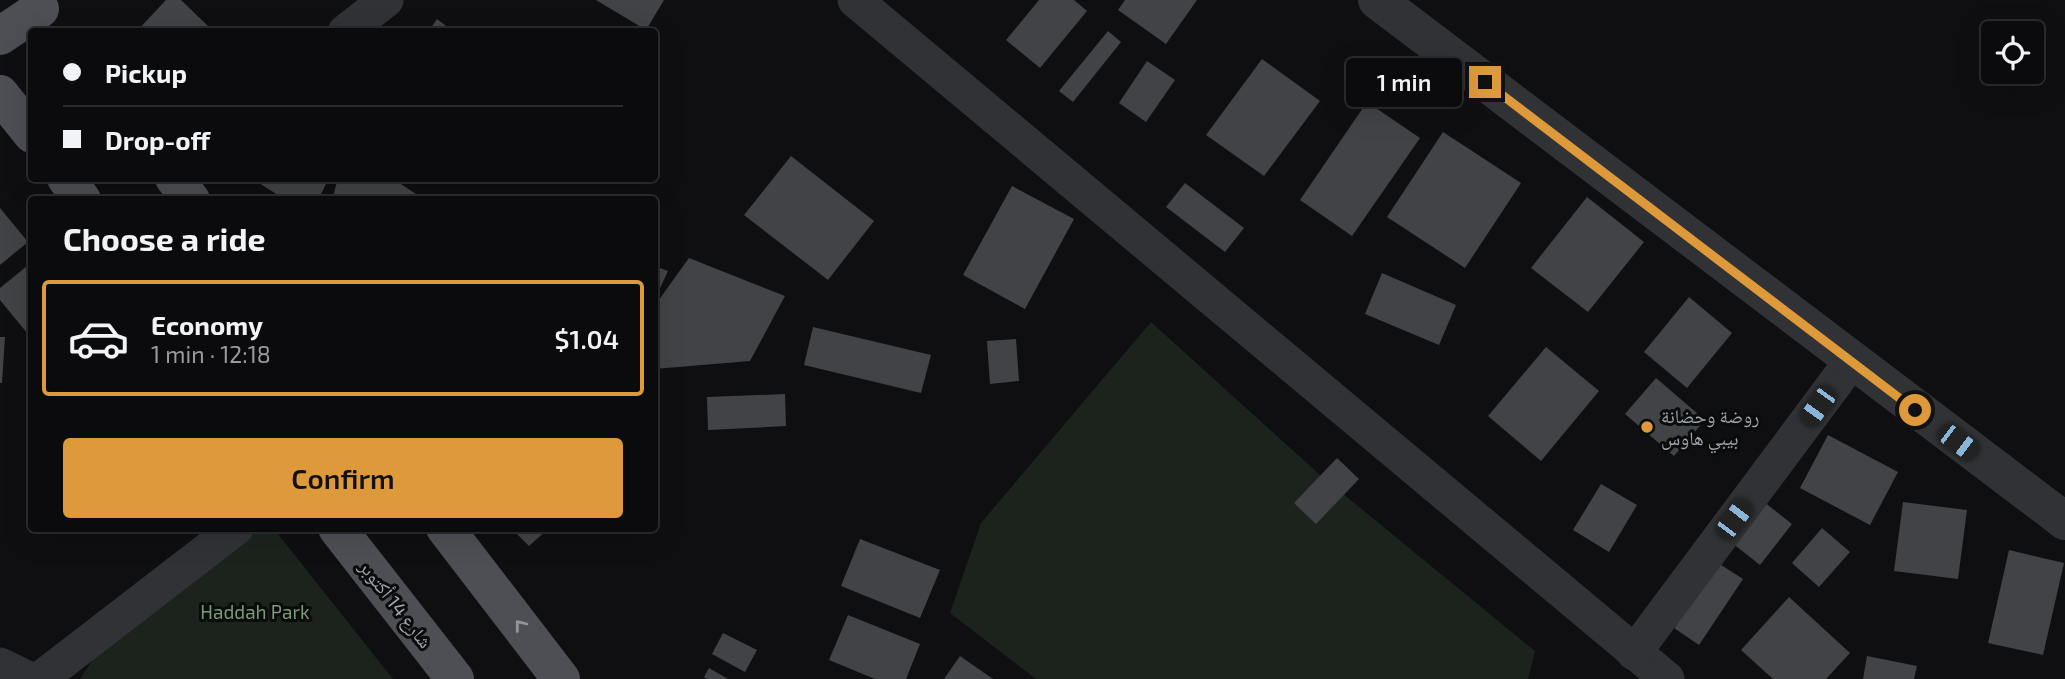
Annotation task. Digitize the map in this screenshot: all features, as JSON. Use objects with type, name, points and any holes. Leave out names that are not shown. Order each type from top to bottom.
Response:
[{"type":"main road","points":[[0,36],[44,14]]},
{"type":"main road","points":[[0,94],[28,130]]},
{"type":"main road","points":[[177,182],[188,196]]},
{"type":"main road","name":"شارع 14 أكتوبر","points":[[340,532],[455,679]]},
{"type":"main road","points":[[448,532],[561,679]]},
{"type":"street","points":[[350,28],[386,0]]},
{"type":"street","points":[[855,0],[1667,679]]},
{"type":"street","points":[[1377,0],[1851,362],[2065,521]]},
{"type":"street","points":[[1634,653],[1851,362]]},
{"type":"street","points":[[40,679],[231,532]]},
{"type":"street","points":[[0,665],[29,679]]},
{"type":"green space","points":[[1151,322],[1320,475],[1535,651],[1528,679],[1036,679],[950,613],[981,523]]},
{"type":"green space","name":"Haddah Park","points":[[252,532],[276,532],[393,679],[80,679],[108,637]]},
{"type":"building","points":[[166,0],[181,0],[209,27],[208,28],[140,28]]},
{"type":"building","points":[[596,0],[664,0],[647,28],[643,28]]},
{"type":"building","points":[[1039,0],[1074,0],[1087,11],[1040,68],[1006,40]]},
{"type":"building","points":[[1125,0],[1197,0],[1166,44],[1118,10]]},
{"type":"building","points":[[437,19],[449,28],[431,28]]},
{"type":"building","points":[[1108,31],[1121,42],[1073,102],[1059,91]]},
{"type":"building","points":[[1262,59],[1320,101],[1264,176],[1206,135]]},
{"type":"building","points":[[1147,61],[1175,80],[1146,122],[1119,103]]},
{"type":"building","points":[[1367,102],[1420,138],[1352,236],[1300,200]]},
{"type":"building","points":[[1443,132],[1521,183],[1465,268],[1387,217]]},
{"type":"building","points":[[791,156],[874,221],[828,280],[744,215]]},
{"type":"building","points":[[257,182],[327,182],[320,196],[280,196]]},
{"type":"building","points":[[337,182],[398,182],[416,194],[415,196],[333,196]]},
{"type":"building","points":[[1185,183],[1244,228],[1225,252],[1166,207]]},
{"type":"building","points":[[1012,186],[1074,219],[1025,309],[963,275]]},
{"type":"building","points":[[1587,197],[1644,242],[1588,312],[1531,268]]},
{"type":"building","points":[[0,208],[28,242],[0,265]]},
{"type":"building","points":[[689,258],[785,296],[750,361],[658,369],[658,301]]},
{"type":"building","points":[[28,265],[28,334],[0,300],[0,288]]},
{"type":"building","points":[[658,267],[668,271],[658,292]]},
{"type":"building","points":[[1382,273],[1456,305],[1439,345],[1365,314]]},
{"type":"building","points":[[1689,297],[1732,333],[1687,388],[1644,352]]},
{"type":"building","points":[[813,327],[931,355],[921,393],[804,365]]},
{"type":"building","points":[[0,337],[5,337],[2,383],[0,383]]},
{"type":"building","points":[[1016,339],[1019,381],[990,384],[987,341]]},
{"type":"building","points":[[1546,347],[1599,391],[1541,461],[1488,416]]},
{"type":"building","points":[[1656,378],[1705,420],[1674,456],[1625,414]]},
{"type":"building","points":[[785,394],[786,426],[708,430],[707,397]]},
{"type":"building","points":[[1828,435],[1898,472],[1870,525],[1800,488]]},
{"type":"building","points":[[1337,458],[1359,479],[1316,524],[1294,503]]},
{"type":"building","points":[[1601,484],[1637,505],[1609,552],[1573,530]]},
{"type":"building","points":[[1754,494],[1792,524],[1760,565],[1722,535]]},
{"type":"building","points":[[1903,502],[1967,510],[1958,579],[1894,571]]},
{"type":"building","points":[[1822,528],[1850,552],[1819,587],[1792,563]]},
{"type":"building","points":[[515,532],[545,532],[529,546]]},
{"type":"building","points":[[860,539],[940,570],[920,618],[841,586]]},
{"type":"building","points":[[2009,550],[2064,563],[2043,655],[1988,643]]},
{"type":"building","points":[[1718,563],[1743,579],[1699,645],[1674,628]]},
{"type":"building","points":[[1789,597],[1850,653],[1826,679],[1773,679],[1741,650]]},
{"type":"building","points":[[848,615],[920,644],[906,679],[875,679],[829,660]]},
{"type":"building","points":[[723,633],[757,650],[745,672],[712,654]]},
{"type":"building","points":[[960,656],[993,679],[944,679]]},
{"type":"building","points":[[1867,656],[1917,666],[1914,679],[1863,679]]},
{"type":"building","points":[[709,668],[728,679],[707,679],[704,677]]},
{"type":"place","name":"روضة وحضانة بيبي هاوس","points":[[1647,427]]},
{"type":"route","points":[[1485,82],[1915,410]]}]
